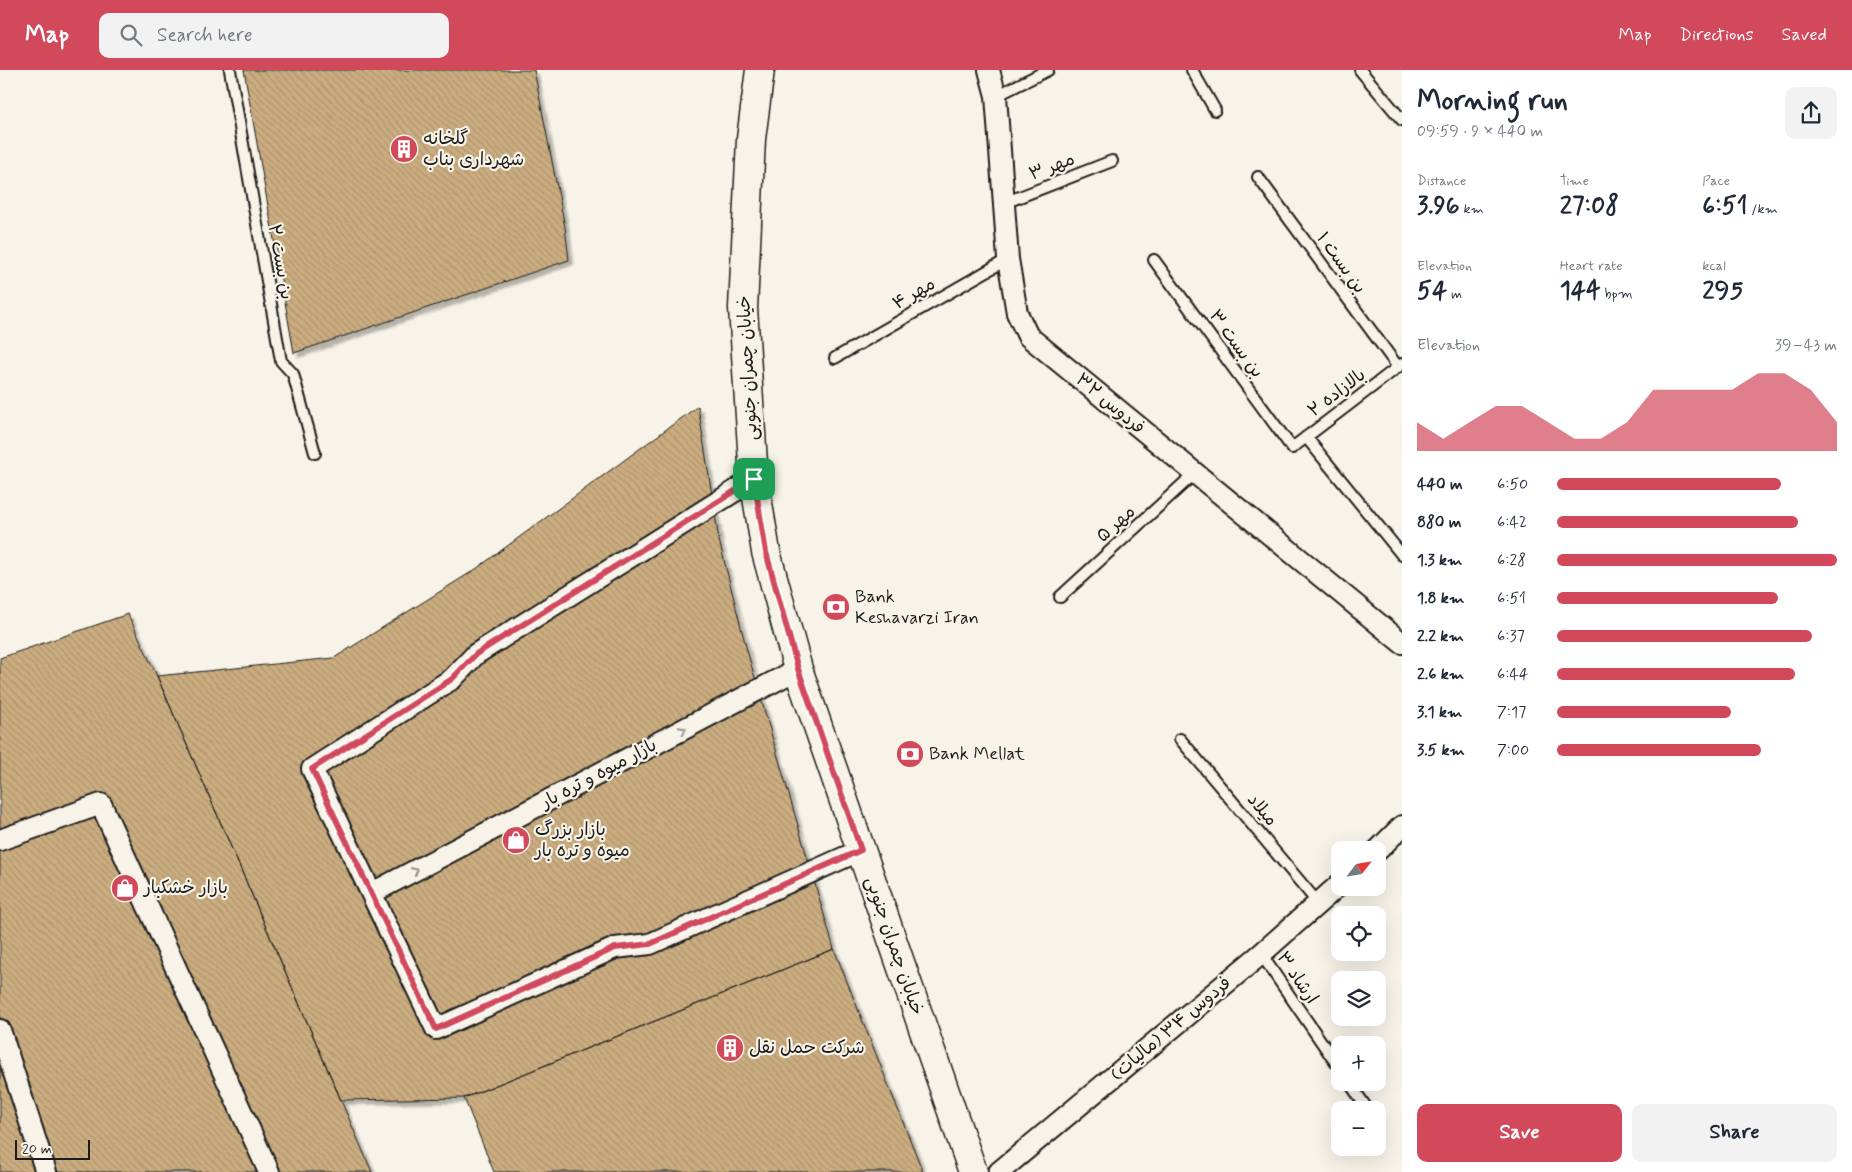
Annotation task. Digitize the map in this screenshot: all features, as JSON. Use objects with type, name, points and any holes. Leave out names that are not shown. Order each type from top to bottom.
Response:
[{"type":"main road","name":"خیابان چمران جنوبی","points":[[760,70],[751,139],[743,308],[754,479],[766,552],[798,669],[973,1172]]},
{"type":"street","name":"فردوس ۳۲","points":[[989,70],[996,96],[1008,259],[1017,313],[1028,336],[1402,643]]},
{"type":"street","points":[[754,479],[476,654],[452,679],[312,769],[436,1029],[615,948],[650,944],[861,850]]},
{"type":"street","name":"بازار میوه و تره بار","points":[[372,893],[798,669]]},
{"type":"street","points":[[0,840],[101,804],[269,1172]]},
{"type":"street","points":[[1386,843],[1401,831]]},
{"type":"street","name":"فردوس ۳۴ (مالیات)","points":[[999,1172],[1261,954],[1331,892]]},
{"type":"street","points":[[0,1030],[46,1172]]},
{"type":"lane","name":"بن بست ۲","points":[[230,70],[282,361],[293,374],[314,453]]},
{"type":"lane","points":[[996,96],[1048,70]]},
{"type":"lane","points":[[1192,70],[1216,110]]},
{"type":"lane","points":[[1360,70],[1402,120]]},
{"type":"lane","name":"مهر ۳","points":[[1004,203],[1112,161]]},
{"type":"lane","name":"بن بست ۱","points":[[1258,178],[1400,366]]},
{"type":"lane","name":"مهر ۴","points":[[835,358],[1008,259]]},
{"type":"lane","name":"بن بست ۳","points":[[1154,260],[1292,448]]},
{"type":"lane","name":"بالازاده ۲","points":[[1292,448],[1400,366]]},
{"type":"lane","points":[[1306,437],[1402,555]]},
{"type":"lane","name":"مهر ۵","points":[[1060,598],[1194,474]]},
{"type":"lane","name":"میلاد","points":[[1180,739],[1318,903]]},
{"type":"lane","name":"ارشاد ۳","points":[[1261,954],[1331,1056]]},
{"type":"building","name":"گلخانه شهرداری بناب","points":[[244,70],[534,70],[565,227],[569,260],[294,353]]},
{"type":"building","name":"بازار بزرگ میوه و تره بار","points":[[698,406],[719,540],[746,647],[834,949],[464,1098],[341,1100],[157,676],[334,658],[476,569]]},
{"type":"building","name":"بازار خشکبار","points":[[128,614],[157,676],[372,1172],[0,1172],[0,658]]},
{"type":"building","name":"شرکت حمل نقل","points":[[834,949],[923,1172],[494,1172],[464,1098]]},
{"type":"place","name":"گلخانه شهرداری بناب","points":[[404,149]]},
{"type":"place","name":"Bank Keshavarzi Iran","points":[[836,607]]},
{"type":"place","name":"Bank Mellat","points":[[910,754]]},
{"type":"place","name":"بازار بزرگ میوه و تره بار","points":[[516,840]]},
{"type":"place","name":"بازار خشکبار","points":[[125,888]]},
{"type":"place","name":"شرکت حمل نقل","points":[[730,1048]]},
{"type":"route","points":[[754,479],[766,552],[798,669],[861,850],[650,944],[615,948],[436,1029],[312,769],[452,679],[476,654],[754,479]]}]
